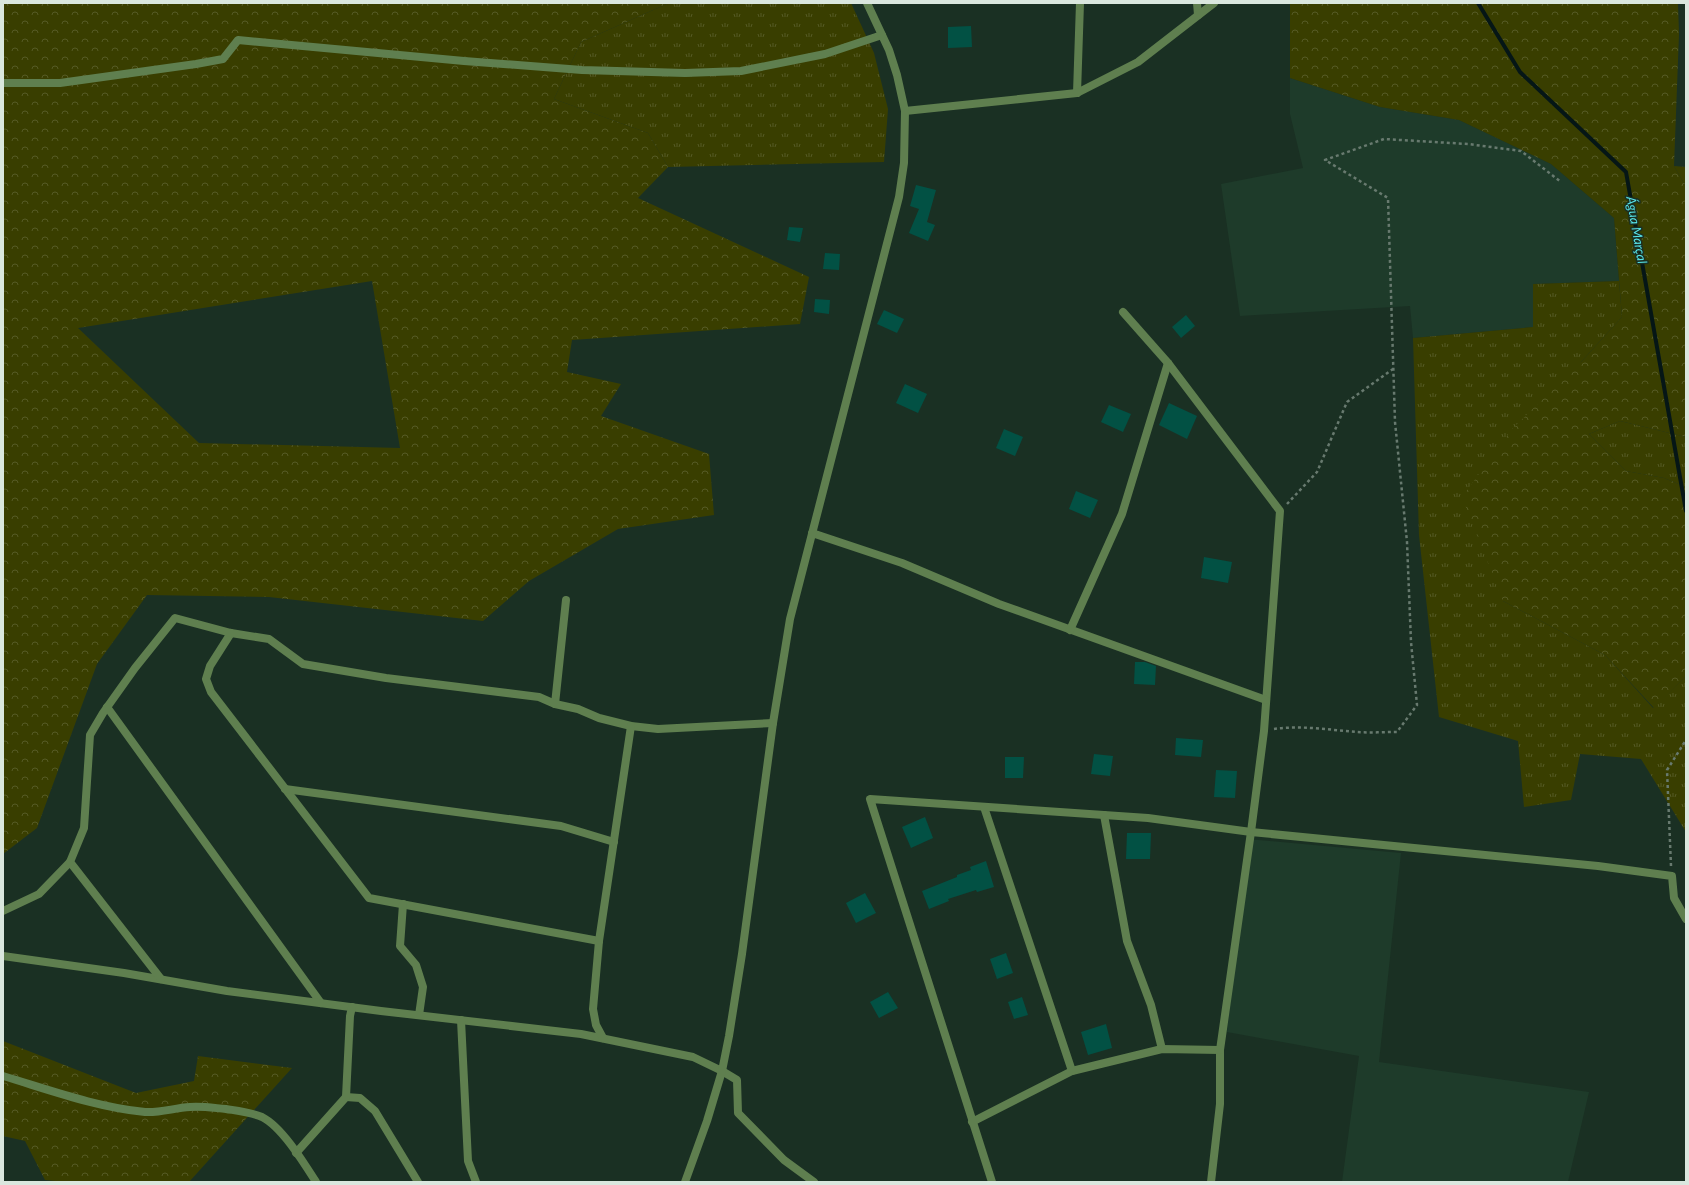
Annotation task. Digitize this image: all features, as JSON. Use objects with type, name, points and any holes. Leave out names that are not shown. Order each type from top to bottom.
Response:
[{"type":"street","points":[[685,1182],[707,1121],[722,1071],[742,954],[773,723],[790,619],[898,197],[904,163],[905,111],[897,76],[882,35],[867,3]]},
{"type":"street","points":[[1077,93],[1080,3]]},
{"type":"street","points":[[1197,3],[1198,15]]},
{"type":"street","points":[[905,111],[1077,93],[1138,62],[1214,3]]},
{"type":"street","points":[[3,83],[60,83],[224,59],[238,40],[464,61],[582,70],[685,73],[741,71],[825,54],[882,35]]},
{"type":"street","points":[[1123,312],[1168,363],[1280,512],[1264,731],[1252,832],[1220,1050],[1220,1104],[1211,1182]]},
{"type":"street","points":[[1070,630],[1122,514],[1168,363]]},
{"type":"street","points":[[812,533],[902,564],[999,604],[1266,700]]},
{"type":"street","points":[[555,704],[566,600]]},
{"type":"street","points":[[3,911],[39,894],[70,862],[84,828],[90,735],[107,707],[135,668],[174,618],[231,633],[269,639],[303,664],[386,678],[538,697],[555,704],[578,709],[599,718],[631,726],[658,729],[773,723]]},
{"type":"street","points":[[231,633],[210,666],[206,679],[211,692],[369,898],[599,941]]},
{"type":"street","points":[[107,707],[322,1003]]},
{"type":"street","points":[[603,1038],[596,1024],[593,1009],[599,941],[631,726]]},
{"type":"street","points":[[285,789],[561,826],[614,842]]},
{"type":"street","points":[[992,1182],[870,799],[1148,818],[1252,832],[1598,866],[1672,876],[1674,898],[1686,919]]},
{"type":"street","points":[[984,807],[1072,1071]]},
{"type":"street","points":[[1104,815],[1127,941],[1150,1005],[1162,1049]]},
{"type":"street","points":[[70,862],[161,979]]},
{"type":"street","points":[[403,904],[400,946],[416,965],[423,987],[419,1015]]},
{"type":"street","points":[[3,956],[322,1003],[581,1034],[694,1057],[737,1080],[738,1113],[784,1160],[814,1182]]},
{"type":"street","points":[[296,1153],[346,1097],[350,1016],[352,1007]]},
{"type":"street","points":[[462,1020],[468,1161],[476,1182]]},
{"type":"street","points":[[972,1122],[1072,1071],[1162,1049],[1220,1050]]},
{"type":"street","points":[[3,1076],[91,1102],[124,1109],[163,1112],[190,1107],[209,1107],[249,1112],[263,1118],[276,1127],[316,1182]]},
{"type":"street","points":[[346,1097],[360,1098],[375,1111],[418,1182]]},
{"type":"path","points":[[1264,731],[1283,728],[1325,729],[1359,732],[1397,732],[1416,705],[1411,642],[1407,542],[1395,422],[1388,198],[1325,160],[1384,139],[1468,144],[1521,151],[1561,182]]},
{"type":"path","points":[[1280,512],[1317,472],[1346,402],[1393,369]]},
{"type":"path","points":[[1672,876],[1667,770],[1686,740]]},
{"type":"shaded area","points":[[1290,78],[1380,107],[1459,120],[1551,164],[1614,218],[1619,281],[1533,284],[1533,327],[1413,338],[1410,306],[1240,316],[1221,184],[1303,168],[1290,114]]},
{"type":"shaded area","points":[[1248,839],[1401,853],[1379,1062],[1589,1092],[1568,1182],[1342,1182],[1359,1056],[1227,1032]]},
{"type":"green space","points":[[3,3],[669,3],[581,42],[554,99],[648,133],[668,167],[638,198],[809,277],[800,324],[572,340],[567,372],[621,384],[601,416],[709,454],[714,515],[618,529],[529,581],[483,621],[269,597],[147,595],[97,664],[37,828],[3,854]],"holes":[[[372,281],[400,448],[199,443],[78,328]]]},
{"type":"green space","points":[[669,3],[851,3],[874,53],[888,109],[884,162],[668,167],[648,133],[554,99],[581,42]]},
{"type":"green space","points":[[1290,3],[1678,3],[1679,34],[1674,166],[1686,187],[1686,437],[1620,421],[1589,434],[1626,471],[1664,478],[1686,487],[1686,676],[1654,708],[1605,655],[1503,601],[1462,497],[1512,429],[1581,362],[1622,317],[1614,218],[1551,164],[1459,120],[1380,107],[1290,78]]},
{"type":"green space","points":[[1674,166],[1686,167],[1686,187]]},
{"type":"green space","points":[[1619,281],[1622,317],[1581,362],[1503,601],[1605,655],[1653,708],[1686,676],[1686,832],[1641,759],[1580,754],[1571,800],[1524,807],[1518,741],[1439,717],[1419,535],[1413,338],[1533,327],[1533,284]]},
{"type":"green space","points":[[1620,421],[1686,437],[1686,487],[1664,478],[1626,471],[1589,434]]},
{"type":"green space","points":[[3,1041],[136,1093],[194,1081],[198,1056],[292,1068],[189,1182],[66,1182],[45,1180],[25,1141],[3,1136]]},
{"type":"building","points":[[971,26],[972,47],[948,48],[948,27]]},
{"type":"building","points":[[916,185],[936,190],[927,222],[935,225],[928,241],[909,233],[919,209],[910,206]]},
{"type":"building","points":[[789,227],[803,228],[800,242],[787,240]]},
{"type":"building","points":[[825,253],[840,254],[839,270],[823,269]]},
{"type":"building","points":[[815,299],[830,300],[829,314],[814,312]]},
{"type":"building","points":[[884,310],[904,319],[897,333],[877,324]]},
{"type":"building","points":[[1186,315],[1195,326],[1181,338],[1172,327]]},
{"type":"building","points":[[905,384],[927,394],[918,413],[896,403]]},
{"type":"building","points":[[1169,403],[1197,416],[1187,439],[1159,425]]},
{"type":"building","points":[[1109,405],[1131,414],[1123,432],[1101,422]]},
{"type":"building","points":[[1004,429],[1023,437],[1015,456],[996,448]]},
{"type":"building","points":[[1076,491],[1098,500],[1090,518],[1069,509]]},
{"type":"building","points":[[1204,557],[1232,562],[1228,583],[1201,578]]},
{"type":"building","points":[[1135,662],[1145,662],[1156,666],[1155,685],[1134,684]]},
{"type":"building","points":[[1176,738],[1203,740],[1201,757],[1175,755]]},
{"type":"building","points":[[1094,754],[1113,756],[1110,776],[1091,774]]},
{"type":"building","points":[[1005,757],[1024,757],[1023,778],[1005,778]]},
{"type":"building","points":[[1216,770],[1237,771],[1235,798],[1214,797]]},
{"type":"building","points":[[925,817],[933,838],[911,848],[902,827]]},
{"type":"building","points":[[1127,833],[1151,833],[1150,859],[1126,859]]},
{"type":"building","points":[[986,861],[994,887],[977,892],[976,890],[948,899],[949,901],[929,909],[922,891],[957,877],[957,875],[971,870],[970,867]]},
{"type":"building","points":[[865,893],[876,913],[856,923],[846,903]]},
{"type":"building","points":[[1006,953],[1013,973],[997,979],[990,959]]},
{"type":"building","points":[[888,992],[898,1008],[879,1018],[870,1002]]},
{"type":"building","points":[[1022,997],[1028,1015],[1014,1019],[1008,1002]]},
{"type":"building","points":[[1106,1024],[1112,1048],[1088,1055],[1081,1032]]},
{"type":"waterway","name":"Água Marçal","points":[[1478,3],[1520,72],[1626,172],[1686,511]]}]
